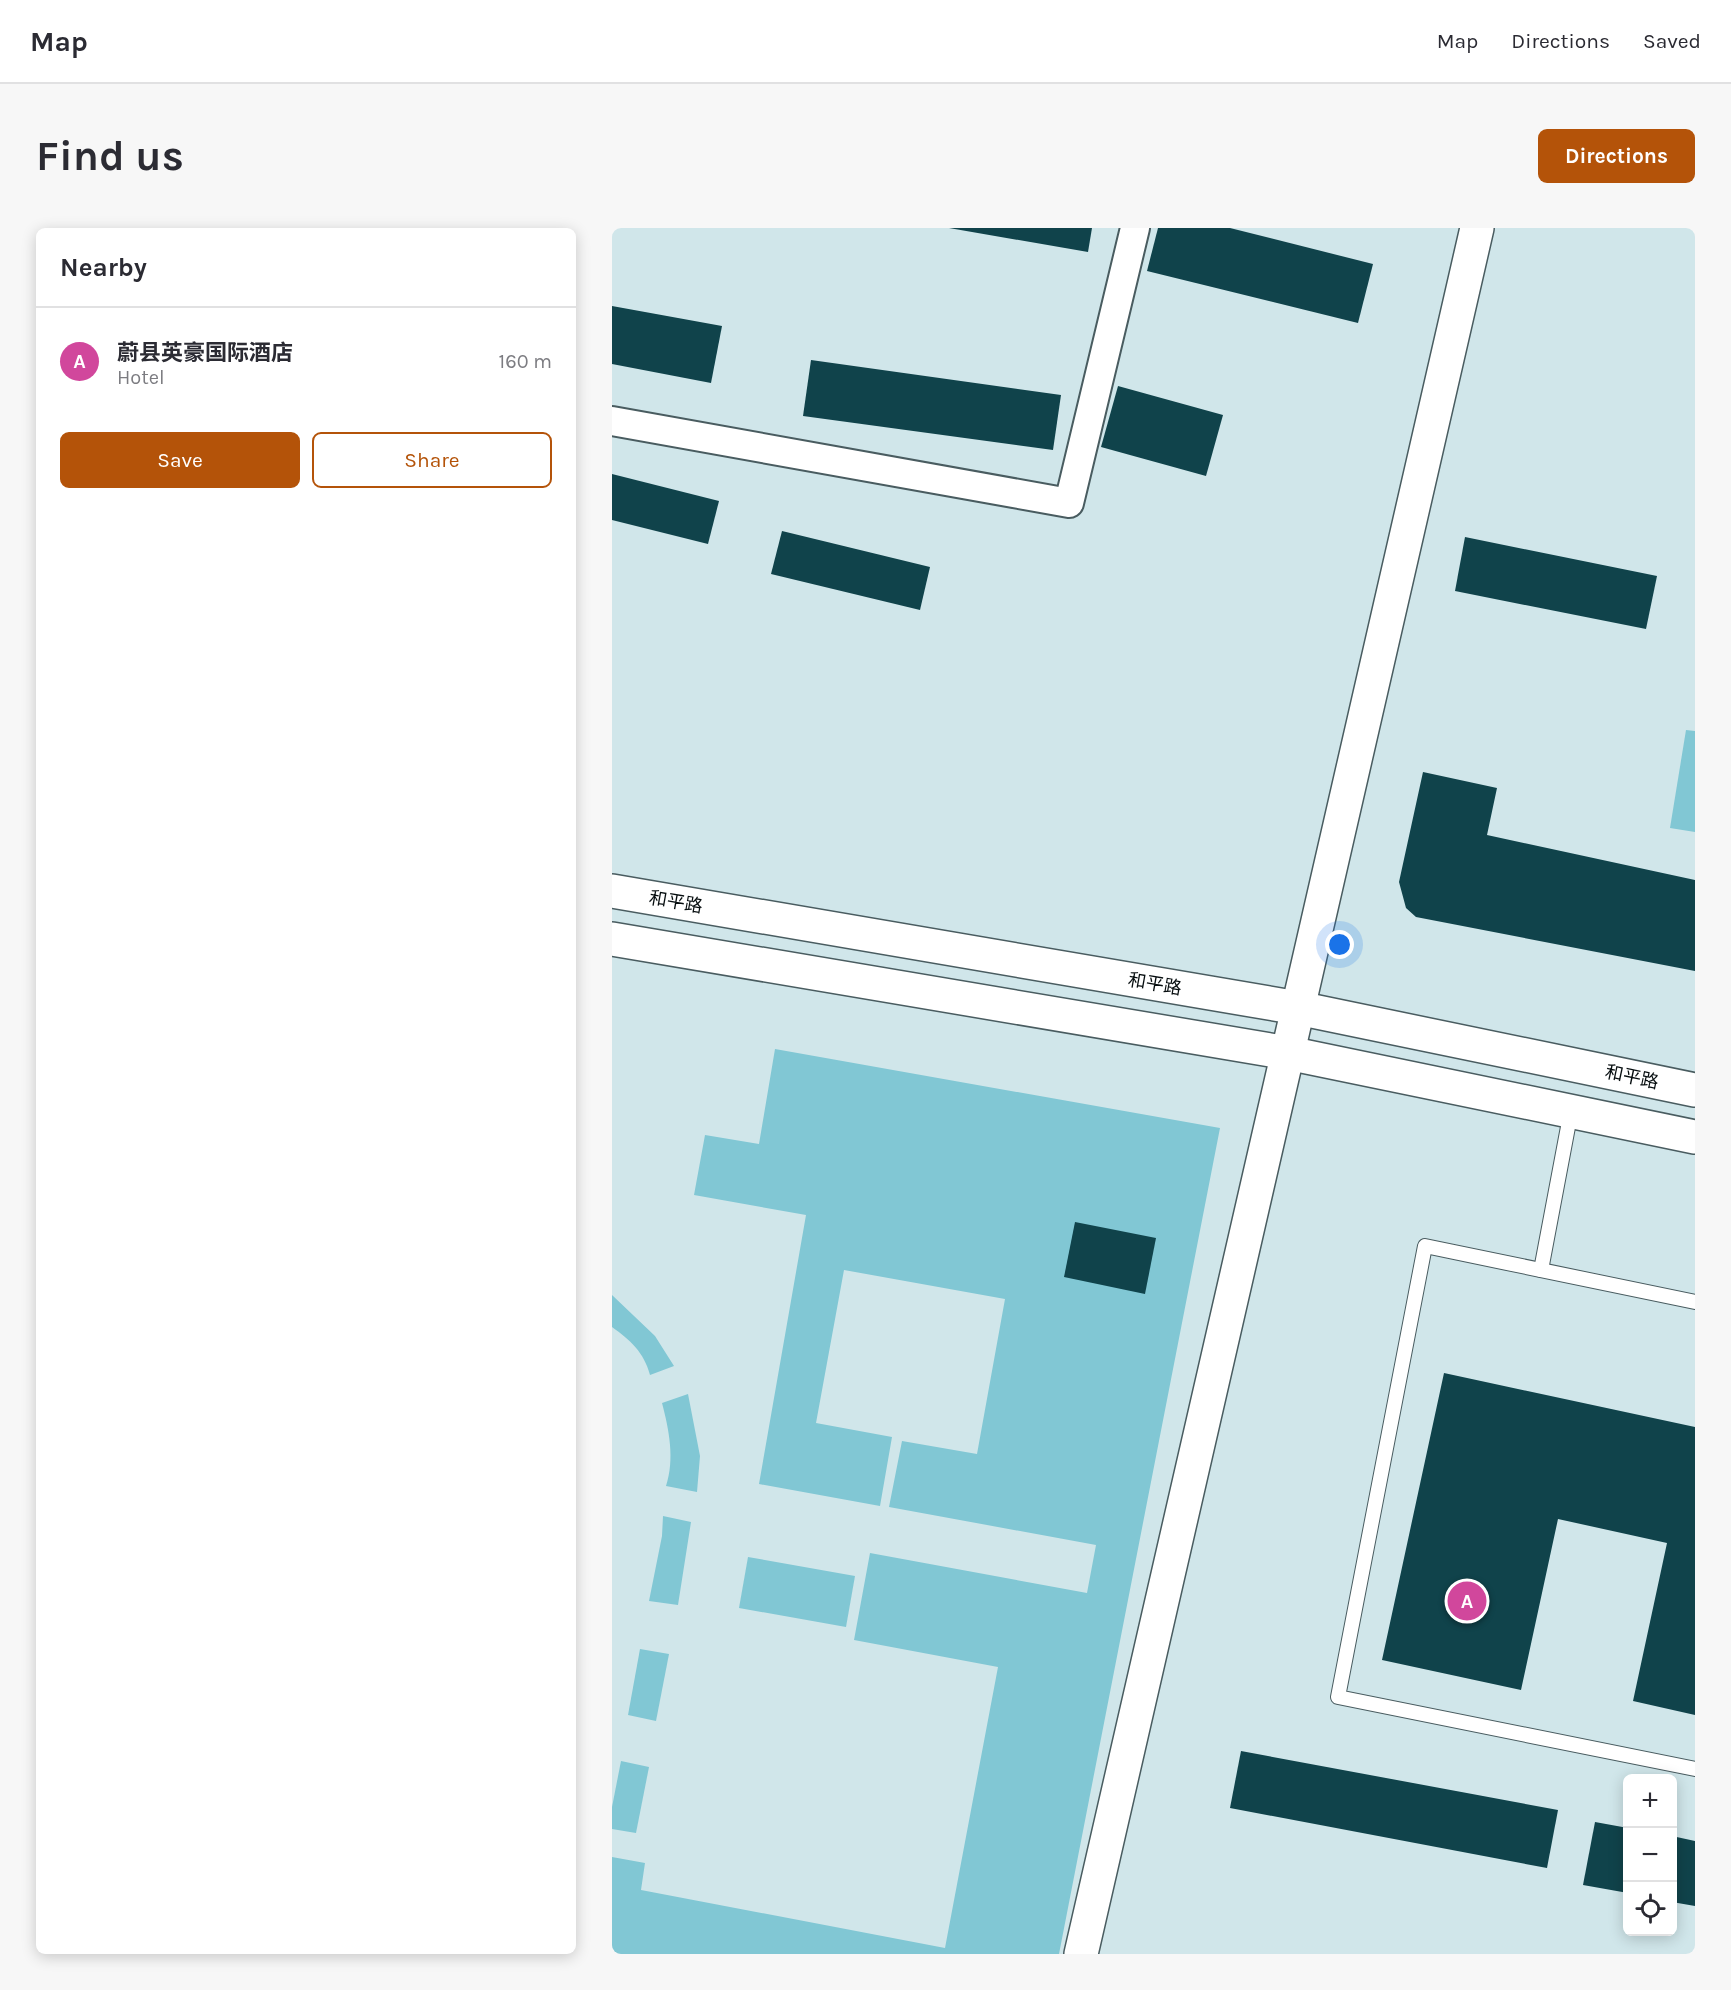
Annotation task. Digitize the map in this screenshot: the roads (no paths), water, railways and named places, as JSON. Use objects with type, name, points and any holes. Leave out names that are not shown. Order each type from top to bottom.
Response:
[{"type":"street","points":[[612,421],[1069,503],[1135,228]]},
{"type":"street","points":[[1081,1954],[1477,228]]},
{"type":"street","name":"和平路","points":[[612,891],[1298,1008],[1695,1090]]},
{"type":"street","points":[[612,939],[1288,1053],[1695,1137]]},
{"type":"lane","points":[[1541,1270],[1571,1112]]},
{"type":"lane","points":[[1695,1302],[1425,1246],[1338,1697],[1695,1769]]},
{"type":"place","name":"蔚县英豪国际酒店","points":[[1467,1601]]}]
